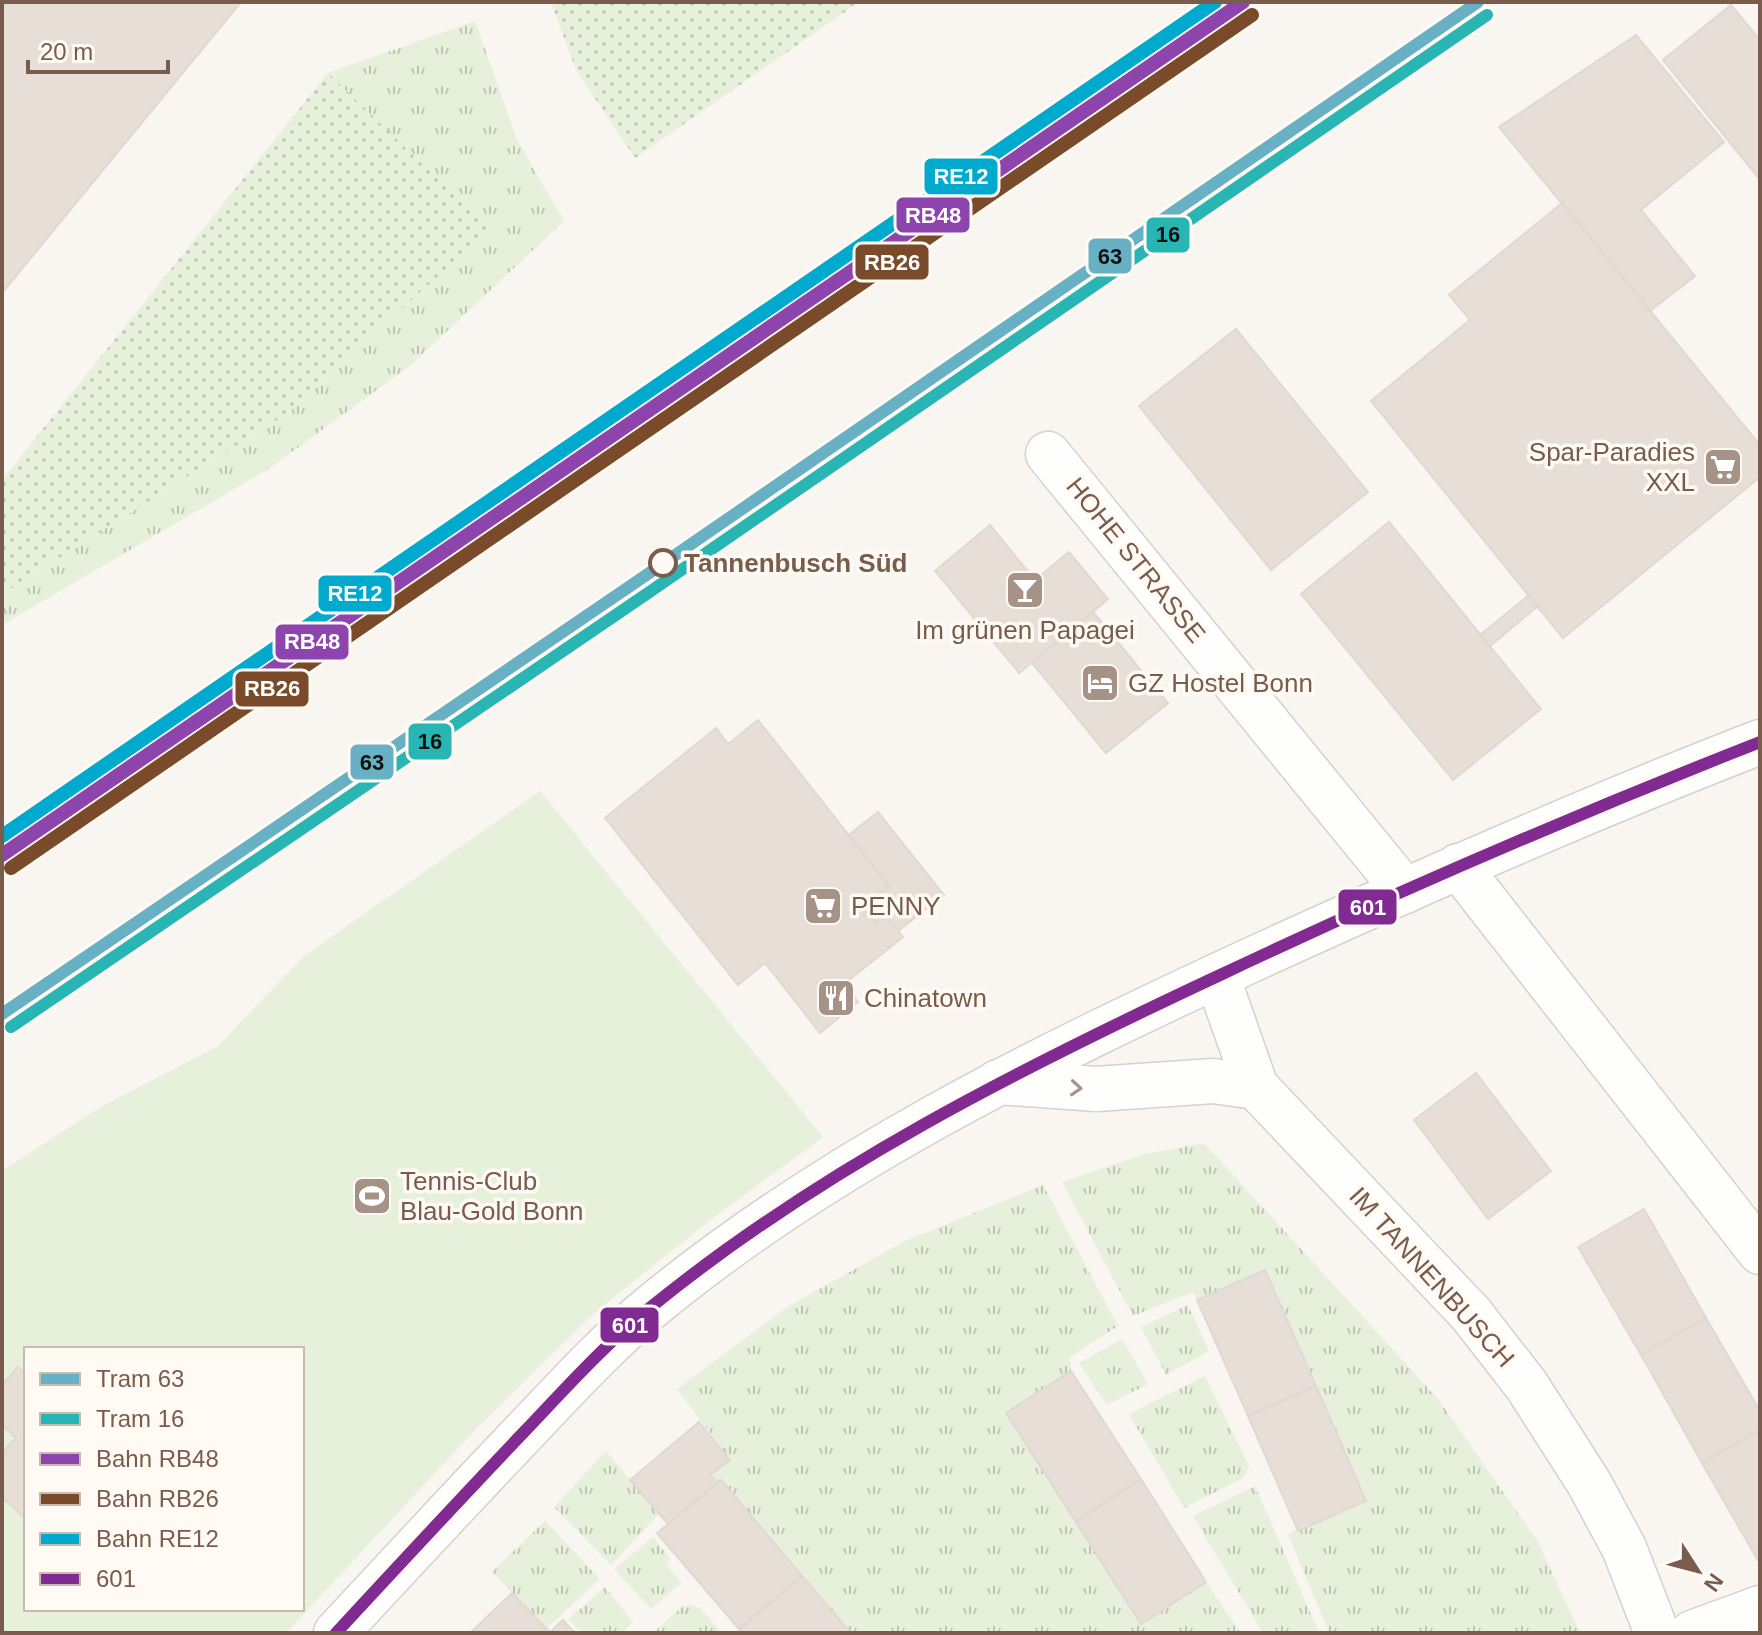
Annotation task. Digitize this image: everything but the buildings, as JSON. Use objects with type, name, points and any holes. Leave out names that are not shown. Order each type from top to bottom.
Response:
[{"type":"street","name":"HOHE STRASSE","points":[[1048,454],[1405,891]]},
{"type":"street","points":[[336,1633],[569,1384],[649,1309],[726,1249],[854,1165],[998,1082],[1217,976],[1458,866],[1760,742]]},
{"type":"street","points":[[1458,866],[1760,1252]]},
{"type":"street","name":"IM TANNENBUSCH","points":[[1217,976],[1256,1087],[1471,1314],[1527,1386],[1589,1483],[1624,1548],[1657,1633]]},
{"type":"street","points":[[998,1082],[1096,1089],[1213,1081],[1256,1087]]},
{"type":"street","points":[[1692,1633],[1760,1608]]},
{"type":"green space","points":[[551,2],[859,2],[635,158],[576,70]]},
{"type":"green space","points":[[475,21],[517,140],[564,221],[411,365],[270,468],[2,625],[2,594],[289,412],[488,229],[328,73]]},
{"type":"green space","points":[[328,73],[489,229],[289,412],[2,594],[2,480]]},
{"type":"green space","name":"Tennis-Club Blau-Gold Bonn","points":[[540,791],[823,1137],[709,1221],[591,1316],[475,1430],[286,1633],[2,1633],[2,1171],[99,1108],[218,1046],[304,956]]},
{"type":"green space","points":[[1204,1143],[1438,1399],[1538,1542],[1580,1633],[1329,1633],[1288,1534],[1366,1501],[1265,1271],[1197,1300],[1193,1292],[1133,1316],[1062,1182],[1145,1154]]},
{"type":"green space","points":[[1043,1185],[1118,1326],[1070,1357],[1071,1371],[1006,1413],[1141,1624],[1206,1582],[1241,1633],[851,1633],[721,1480],[718,1482],[710,1475],[730,1459],[677,1389],[787,1307],[905,1241]]},
{"type":"green space","points":[[1188,1305],[1209,1351],[1166,1375],[1141,1327]]},
{"type":"green space","points":[[1122,1339],[1148,1384],[1107,1405],[1079,1363]]},
{"type":"green space","points":[[1205,1376],[1249,1466],[1243,1478],[1184,1508],[1129,1414]]},
{"type":"green space","points":[[606,1451],[659,1514],[611,1565],[554,1507]]},
{"type":"green space","points":[[1255,1486],[1319,1633],[1263,1633],[1193,1516]]},
{"type":"green space","points":[[545,1521],[600,1579],[547,1628],[492,1572]]},
{"type":"green space","points":[[653,1537],[670,1558],[666,1564],[681,1583],[651,1609],[614,1569]]},
{"type":"green space","points":[[605,1587],[633,1622],[622,1633],[581,1633],[568,1619]]},
{"type":"green space","points":[[690,1605],[700,1608],[722,1633],[653,1633],[682,1607]]},
{"type":"tram line","name":"63","points":[[2,1014],[1478,2]]},
{"type":"tram line","name":"16","points":[[11,1027],[1487,15]]},
{"type":"rail line","name":"RE12","points":[[2,836],[1215,2]]},
{"type":"rail line","name":"RB48","points":[[2,855],[1243,2]]},
{"type":"rail line","name":"RB26","points":[[11,868],[1252,15]]},
{"type":"transit line","name":"601","points":[[336,1633],[617,1337],[716,1257],[853,1166],[996,1085],[1218,976],[1487,854],[1760,742]]},
{"type":"place","name":"Spar-Paradies XXL","points":[[1723,467]]},
{"type":"place","name":"Tannenbusch Süd","points":[[663,563]]},
{"type":"place","name":"Im grünen Papagei","points":[[1025,590]]},
{"type":"place","name":"GZ Hostel Bonn","points":[[1100,683]]},
{"type":"place","name":"PENNY","points":[[823,906]]},
{"type":"place","name":"Chinatown","points":[[836,998]]},
{"type":"place","name":"Tennis-Club Blau-Gold Bonn","points":[[372,1196]]}]
